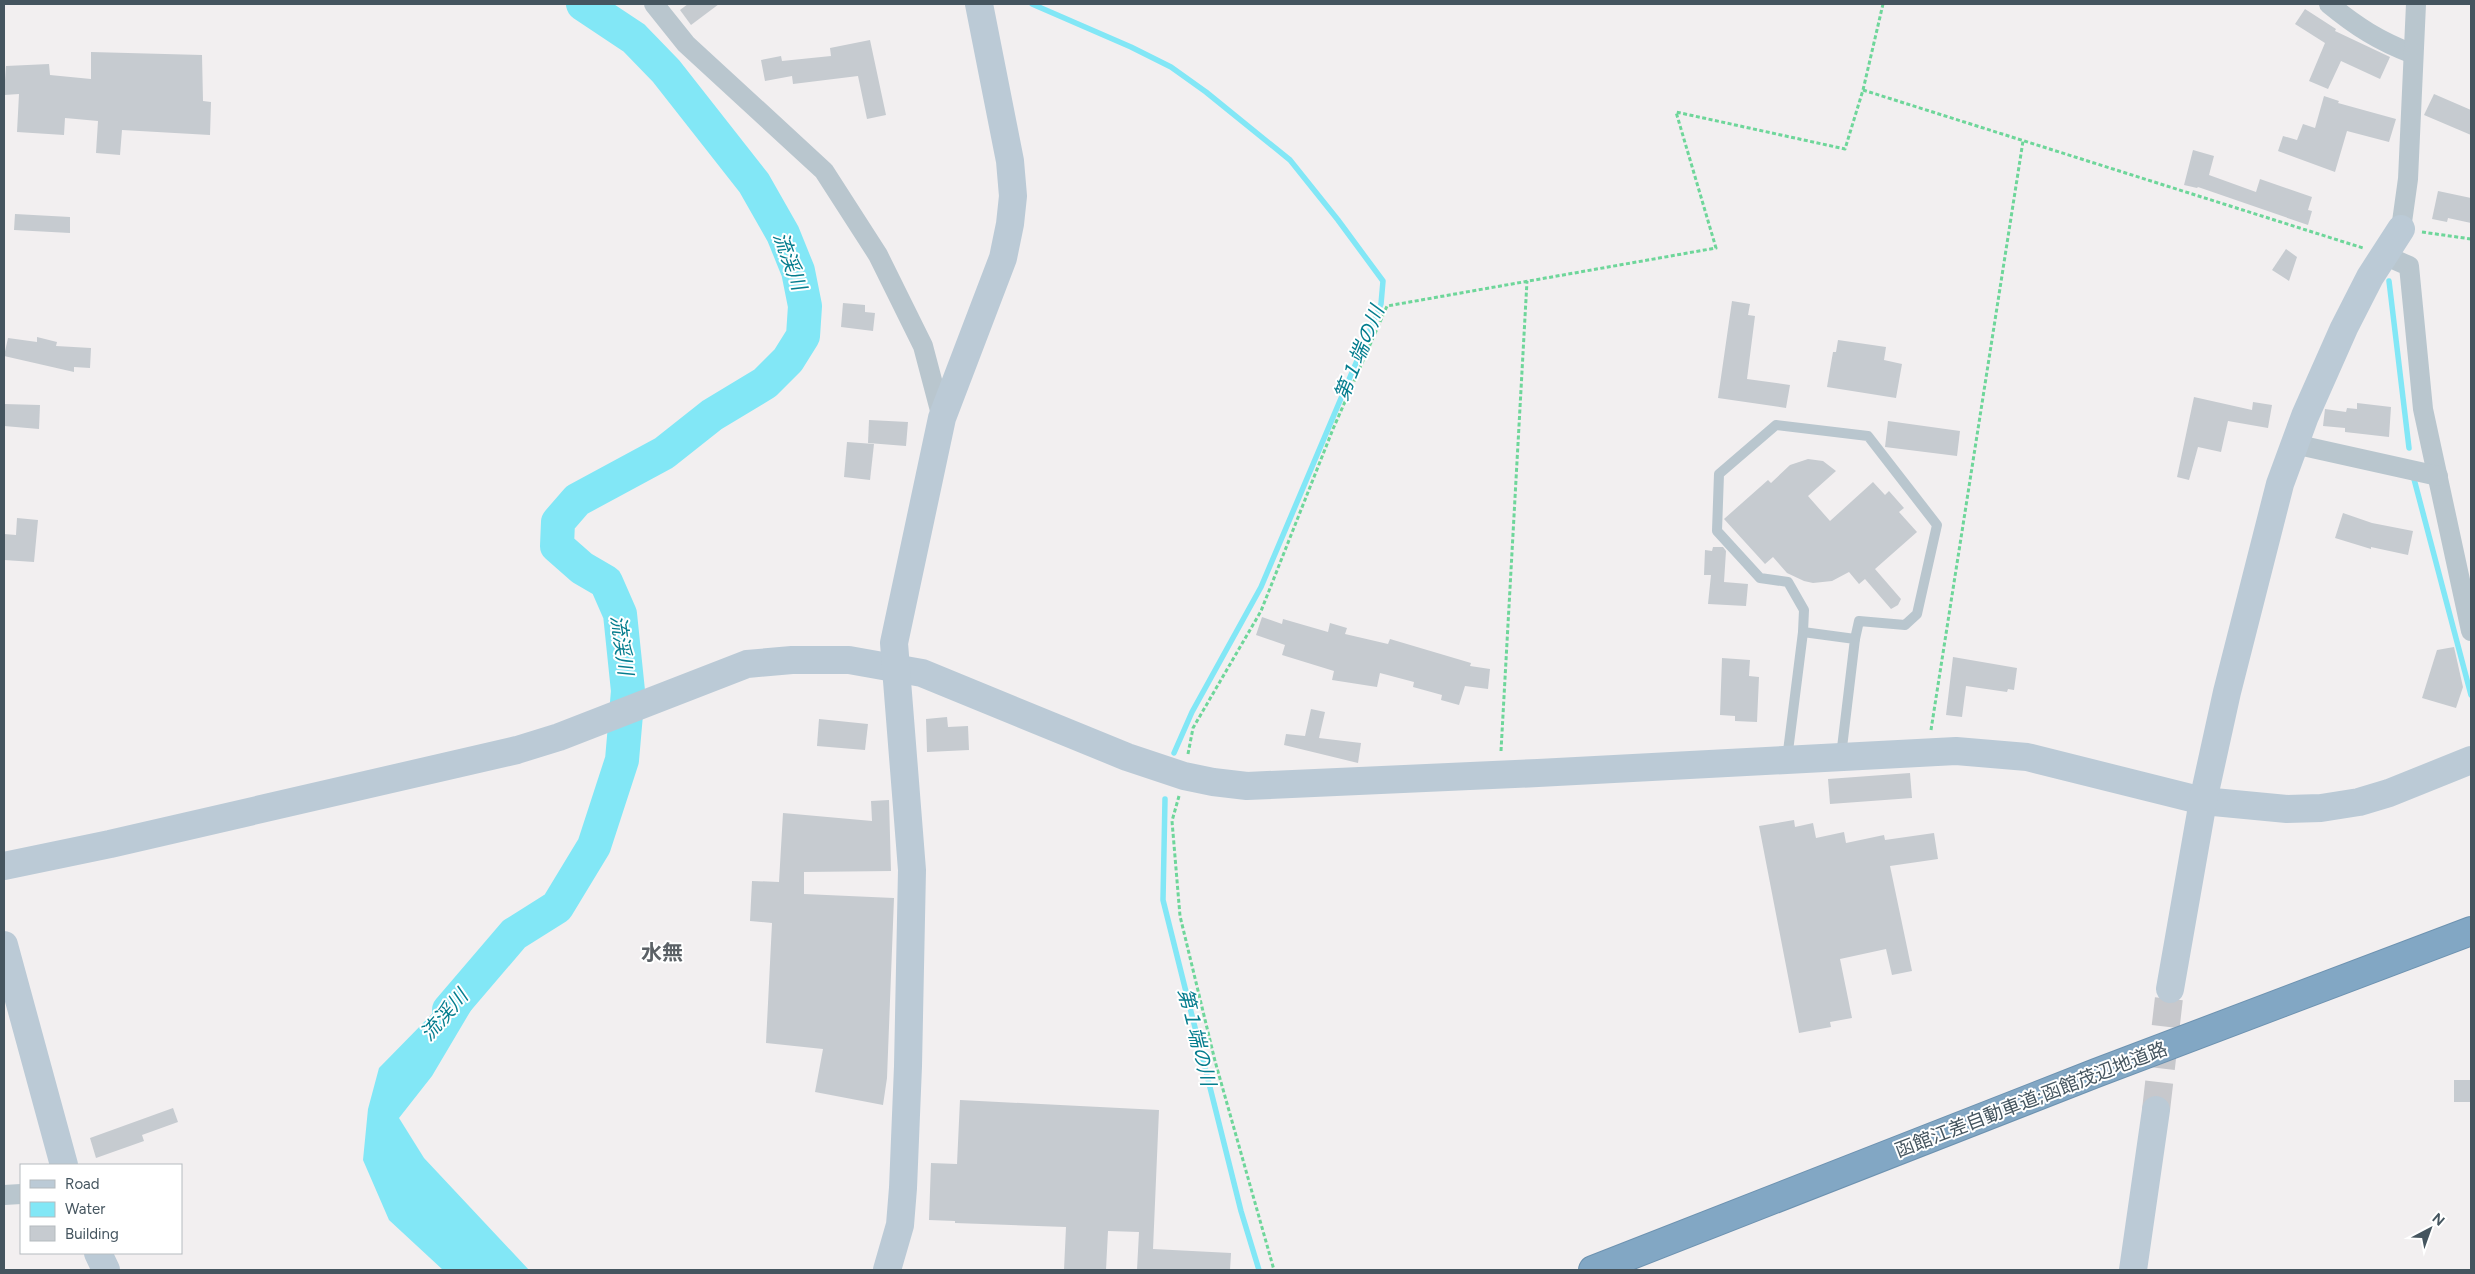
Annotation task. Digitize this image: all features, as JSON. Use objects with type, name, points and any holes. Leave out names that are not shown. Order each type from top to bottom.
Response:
[{"type":"highway","name":"函館江差自動車道;函館茂辺地道路","points":[[1593,1270],[2096,1073],[2471,931]]},
{"type":"street","points":[[654,4],[686,44],[824,171],[878,255],[922,346],[942,418]]},
{"type":"street","points":[[887,1270],[900,1225],[903,1188],[912,880],[894,643],[942,418],[1003,258],[1013,196],[1010,161],[979,4]]},
{"type":"street","points":[[2329,4],[2381,42],[2413,54]]},
{"type":"street","points":[[2170,989],[2203,801],[2232,673],[2280,484],[2294,444],[2344,328],[2384,255],[2401,229],[2408,179],[2416,4]]},
{"type":"street","points":[[2384,255],[2409,266],[2423,409],[2471,631]]},
{"type":"street","points":[[2294,444],[2438,476]]},
{"type":"street","points":[[4,866],[110,844],[517,750],[559,737],[747,664],[773,660],[849,660],[922,673],[1127,757],[1184,776],[1212,782],[1247,786],[1956,751],[2027,757],[2203,801],[2287,810],[2359,802],[2389,793],[2471,760]]},
{"type":"street","points":[[4,945],[64,1164]]},
{"type":"street","points":[[2133,1270],[2156,1110]]},
{"type":"street","points":[[4,1195],[20,1194]]},
{"type":"street","points":[[98,1254],[106,1270]]},
{"type":"lane","points":[[1787,760],[1804,610],[1788,582],[1760,578],[1717,531],[1719,474],[1776,425],[1868,436],[1937,525],[1917,614],[1904,625],[1859,621],[1855,639],[1841,757]]},
{"type":"lane","points":[[1803,632],[1855,639]]},
{"type":"path","points":[[1274,1270],[1215,1061],[1180,916],[1172,821],[1184,776],[1193,728],[1261,611],[1333,429],[1387,306],[1716,248],[1676,112],[1845,149],[1863,90],[1883,4]]},
{"type":"path","points":[[1863,90],[2384,255]]},
{"type":"path","points":[[1923,754],[1932,726],[2024,141]]},
{"type":"path","points":[[2401,229],[2471,239]]},
{"type":"path","points":[[1499,774],[1527,281]]},
{"type":"water","points":[[478,967],[483,990],[432,1076],[399,1118],[424,1158],[529,1270],[443,1270],[389,1220],[363,1160],[368,1109],[379,1068]]},
{"type":"building","points":[[688,4],[719,4],[691,25],[680,10]]},
{"type":"building","points":[[2305,9],[2336,29],[2335,31],[2390,57],[2380,79],[2341,61],[2328,89],[2309,81],[2325,43],[2295,24]]},
{"type":"building","points":[[870,40],[886,115],[867,119],[858,76],[793,84],[792,76],[765,81],[761,60],[781,56],[782,61],[831,56],[830,48]]},
{"type":"building","points":[[91,52],[202,55],[203,101],[211,102],[210,135],[122,130],[120,155],[96,153],[98,121],[65,118],[64,135],[17,132],[19,94],[4,95],[6,66],[49,64],[50,75],[91,79]]},
{"type":"building","points":[[2434,94],[2471,110],[2471,135],[2424,115]]},
{"type":"building","points":[[2324,96],[2339,101],[2338,103],[2396,119],[2389,142],[2347,131],[2335,172],[2278,151],[2283,136],[2297,140],[2303,124],[2315,128]]},
{"type":"building","points":[[2193,150],[2214,156],[2209,175],[2256,192],[2260,179],[2312,197],[2308,210],[2312,211],[2308,225],[2198,187],[2184,185]]},
{"type":"building","points":[[2438,191],[2471,198],[2471,223],[2448,218],[2447,222],[2432,219]]},
{"type":"building","points":[[15,214],[70,217],[70,233],[14,230]]},
{"type":"building","points":[[2286,249],[2297,257],[2289,281],[2272,270]]},
{"type":"building","points":[[1732,301],[1750,304],[1748,315],[1755,316],[1747,379],[1790,385],[1786,408],[1718,398]]},
{"type":"building","points":[[843,303],[865,305],[865,312],[875,313],[873,331],[841,327]]},
{"type":"building","points":[[37,337],[57,342],[56,346],[91,348],[90,368],[74,367],[74,372],[4,356],[8,338],[37,342]]},
{"type":"building","points":[[1838,340],[1886,347],[1884,360],[1902,364],[1896,398],[1827,387],[1833,352],[1836,352]]},
{"type":"building","points":[[2194,397],[2252,410],[2253,402],[2272,405],[2268,428],[2228,421],[2221,452],[2198,447],[2189,480],[2177,477]]},
{"type":"building","points":[[2357,403],[2391,407],[2389,437],[2345,432],[2345,428],[2323,426],[2325,409],[2346,412],[2347,408],[2357,409]]},
{"type":"building","points":[[4,404],[40,405],[39,429],[4,426]]},
{"type":"building","points":[[869,420],[908,422],[906,446],[868,443]]},
{"type":"building","points":[[1888,421],[1960,431],[1957,456],[1885,447]]},
{"type":"building","points":[[847,442],[874,444],[870,480],[844,477]]},
{"type":"building","points":[[1808,459],[1823,461],[1836,471],[1808,496],[1830,521],[1873,482],[1885,495],[1889,491],[1904,508],[1899,512],[1917,532],[1875,569],[1901,599],[1898,605],[1891,609],[1865,579],[1859,584],[1849,572],[1832,581],[1813,583],[1787,573],[1773,557],[1765,564],[1724,519],[1768,480],[1771,483],[1790,465]]},
{"type":"building","points":[[2343,513],[2372,523],[2413,531],[2408,555],[2371,547],[2371,549],[2335,538]]},
{"type":"building","points":[[17,518],[38,520],[34,562],[4,560],[4,534],[16,535]]},
{"type":"building","points":[[1713,547],[1723,547],[1726,551],[1724,582],[1748,584],[1746,606],[1708,604],[1711,575],[1704,575],[1705,550],[1712,551]]},
{"type":"building","points":[[1262,617],[1282,624],[1283,619],[1328,632],[1330,623],[1347,628],[1345,634],[1388,644],[1390,639],[1471,663],[1470,666],[1490,669],[1488,689],[1465,686],[1459,705],[1441,700],[1442,695],[1413,687],[1414,682],[1380,673],[1377,687],[1332,680],[1334,671],[1282,655],[1285,645],[1256,635]]},
{"type":"building","points":[[2454,647],[2463,687],[2456,708],[2422,698],[2437,650]]},
{"type":"building","points":[[1953,657],[2017,668],[2014,690],[2008,689],[2007,692],[1966,686],[1962,717],[1946,715]]},
{"type":"building","points":[[1722,658],[1750,660],[1749,676],[1759,677],[1757,722],[1735,721],[1735,716],[1720,715]]},
{"type":"building","points":[[1311,709],[1325,712],[1319,738],[1361,743],[1358,763],[1284,745],[1286,734],[1305,736]]},
{"type":"building","points":[[947,717],[948,727],[968,726],[969,750],[927,752],[926,719]]},
{"type":"building","points":[[819,719],[868,724],[865,750],[817,746]]},
{"type":"building","points":[[1910,773],[1912,798],[1830,804],[1828,779]]},
{"type":"building","points":[[889,800],[891,871],[804,872],[804,894],[894,898],[887,1078],[883,1105],[815,1092],[823,1049],[766,1043],[772,923],[750,921],[752,881],[779,882],[783,813],[872,821],[871,801]]},
{"type":"building","points":[[1794,820],[1795,827],[1813,823],[1816,838],[1844,832],[1846,843],[1884,835],[1885,840],[1934,833],[1938,859],[1890,866],[1912,971],[1892,975],[1886,949],[1840,959],[1852,1018],[1830,1022],[1831,1027],[1799,1033],[1759,826]]},
{"type":"building","points":[[2454,1080],[2471,1080],[2471,1102],[2454,1102]]},
{"type":"building","points":[[960,1100],[1159,1110],[1153,1249],[1231,1253],[1230,1270],[1137,1270],[1139,1232],[1108,1231],[1106,1270],[1064,1270],[1066,1227],[955,1223],[955,1221],[929,1220],[931,1163],[957,1164]]},
{"type":"building","points":[[173,1108],[178,1122],[142,1135],[144,1141],[96,1158],[90,1138]]},
{"type":"waterway","name":"流渓川","points":[[449,1010],[514,934],[557,907],[594,846],[622,760],[628,691],[620,614],[606,582],[582,568],[557,546],[558,522],[577,500],[664,453],[712,415],[765,383],[788,360],[803,336],[805,306],[798,271],[783,234],[754,183],[666,71],[634,38],[583,4]]},
{"type":"waterway","name":"第１端の川","points":[[1032,4],[1131,47],[1171,67],[1206,92],[1290,160],[1383,281],[1381,304],[1261,587],[1192,712],[1174,753]]},
{"type":"waterway","points":[[2389,281],[2409,448]]},
{"type":"waterway","points":[[2414,479],[2471,695]]},
{"type":"waterway","name":"第１端の川","points":[[1165,799],[1163,900],[1241,1211],[1259,1270]]},
{"type":"tunnel","points":[[2156,1110],[2170,989]]},
{"type":"district","name":"水無","points":[[662,953]]}]
